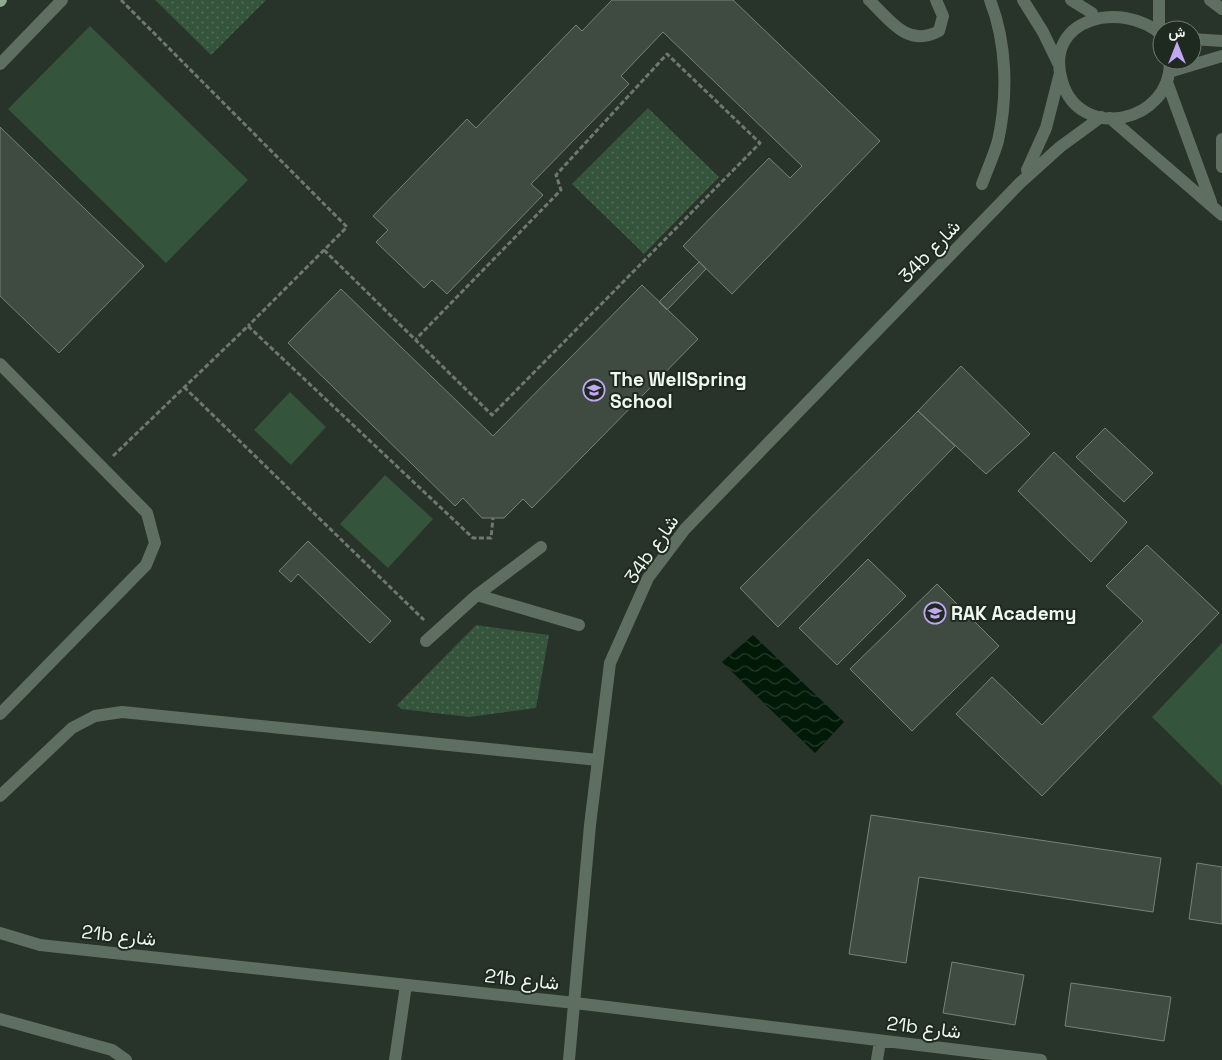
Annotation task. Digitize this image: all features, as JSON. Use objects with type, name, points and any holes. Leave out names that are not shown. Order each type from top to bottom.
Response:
[{"type":"street","points":[[0,64],[62,0]]},
{"type":"street","points":[[869,0],[899,29],[912,37],[926,38],[939,32],[943,16],[936,0]]},
{"type":"street","points":[[982,184],[998,141],[1003,107],[1004,72],[1000,37],[990,0]]},
{"type":"street","points":[[1023,0],[1043,32],[1069,96],[1080,107],[1105,118],[1222,215]]},
{"type":"street","points":[[1071,0],[1099,9],[1119,8],[1132,10],[1143,16],[1152,24]]},
{"type":"street","points":[[1159,0],[1160,20]]},
{"type":"street","points":[[1210,0],[1222,9]]},
{"type":"street","name":"34b شارع","points":[[1020,183],[1035,157],[1046,128],[1066,34],[1078,20],[1099,9]]},
{"type":"street","points":[[1202,40],[1222,41]]},
{"type":"street","points":[[1169,71],[1222,56]]},
{"type":"street","points":[[1105,118],[1122,118],[1138,114],[1151,105],[1161,93],[1169,71]]},
{"type":"street","points":[[1169,71],[1212,205]]},
{"type":"street","name":"34b شارع","points":[[569,1060],[590,825],[610,663],[648,578],[685,529],[1020,183],[1053,152],[1105,118]]},
{"type":"street","points":[[1222,139],[1222,167]]},
{"type":"street","points":[[0,364],[147,513],[155,543],[146,565],[0,714]]},
{"type":"street","points":[[426,641],[478,595],[541,547]]},
{"type":"street","points":[[478,595],[579,625]]},
{"type":"street","points":[[0,796],[72,728],[95,716],[122,712],[598,760]]},
{"type":"street","name":"21b شارع","points":[[0,933],[40,945],[575,1003],[1041,1060]]},
{"type":"street","points":[[395,1060],[406,985]]},
{"type":"street","points":[[0,1019],[112,1050],[126,1060]]},
{"type":"street","points":[[878,1060],[880,1041]]},
{"type":"path","points":[[102,467],[347,228],[121,0]]},
{"type":"path","points":[[324,250],[492,415],[760,143],[667,54],[556,175],[561,190],[416,339]]},
{"type":"path","points":[[248,326],[474,538],[491,538],[492,518]]},
{"type":"path","points":[[184,387],[436,632]]},
{"type":"shaded area","points":[[155,0],[266,0],[211,55]]},
{"type":"shaded area","points":[[90,26],[248,180],[166,263],[8,109]]},
{"type":"shaded area","points":[[648,108],[719,177],[644,254],[572,184]]},
{"type":"shaded area","points":[[290,392],[326,427],[291,465],[254,430]]},
{"type":"shaded area","points":[[385,475],[433,519],[388,568],[340,524]]},
{"type":"shaded area","points":[[476,625],[549,635],[536,708],[469,717],[401,709],[397,705]]},
{"type":"shaded area","points":[[1222,643],[1222,786],[1152,717]]},
{"type":"water","points":[[753,635],[844,722],[815,753],[722,662]]},
{"type":"building","points":[[612,0],[733,0],[880,141],[732,294],[683,246],[769,158],[790,178],[802,166],[663,32],[621,76],[629,84],[531,184],[543,195],[447,294],[432,280],[424,288],[376,242],[388,230],[373,216],[467,119],[476,128],[576,25],[582,31]]},
{"type":"building","points":[[0,127],[144,266],[59,353],[0,296]]},
{"type":"building","points":[[699,262],[706,269],[667,310],[659,302]]},
{"type":"building","name":"The WellSpring School","points":[[642,285],[698,339],[532,508],[523,499],[504,518],[482,518],[463,498],[455,506],[288,343],[341,289],[493,436]]},
{"type":"building","points":[[961,366],[1030,434],[986,474],[918,411]]},
{"type":"building","points":[[918,411],[955,446],[778,627],[740,588]]},
{"type":"building","points":[[1105,428],[1153,473],[1124,502],[1076,457]]},
{"type":"building","points":[[1054,452],[1127,522],[1091,562],[1018,491]]},
{"type":"building","points":[[308,541],[391,621],[370,643],[298,574],[291,582],[279,571]]},
{"type":"building","points":[[1147,545],[1219,613],[1042,796],[956,714],[992,677],[1042,725],[1143,621],[1106,586]]},
{"type":"building","points":[[868,559],[906,596],[837,665],[799,628]]},
{"type":"building","points":[[937,584],[999,646],[912,731],[850,669]]},
{"type":"building","points":[[871,815],[1161,858],[1153,912],[919,877],[906,963],[849,954]]},
{"type":"building","points":[[1197,863],[1222,867],[1222,924],[1189,919]]},
{"type":"building","points":[[952,962],[1024,975],[1015,1025],[943,1013]]},
{"type":"building","points":[[1071,983],[1171,997],[1164,1041],[1065,1026]]},
{"type":"place","name":"The WellSpring School","points":[[594,390]]},
{"type":"place","name":"RAK Academy","points":[[935,613]]}]
